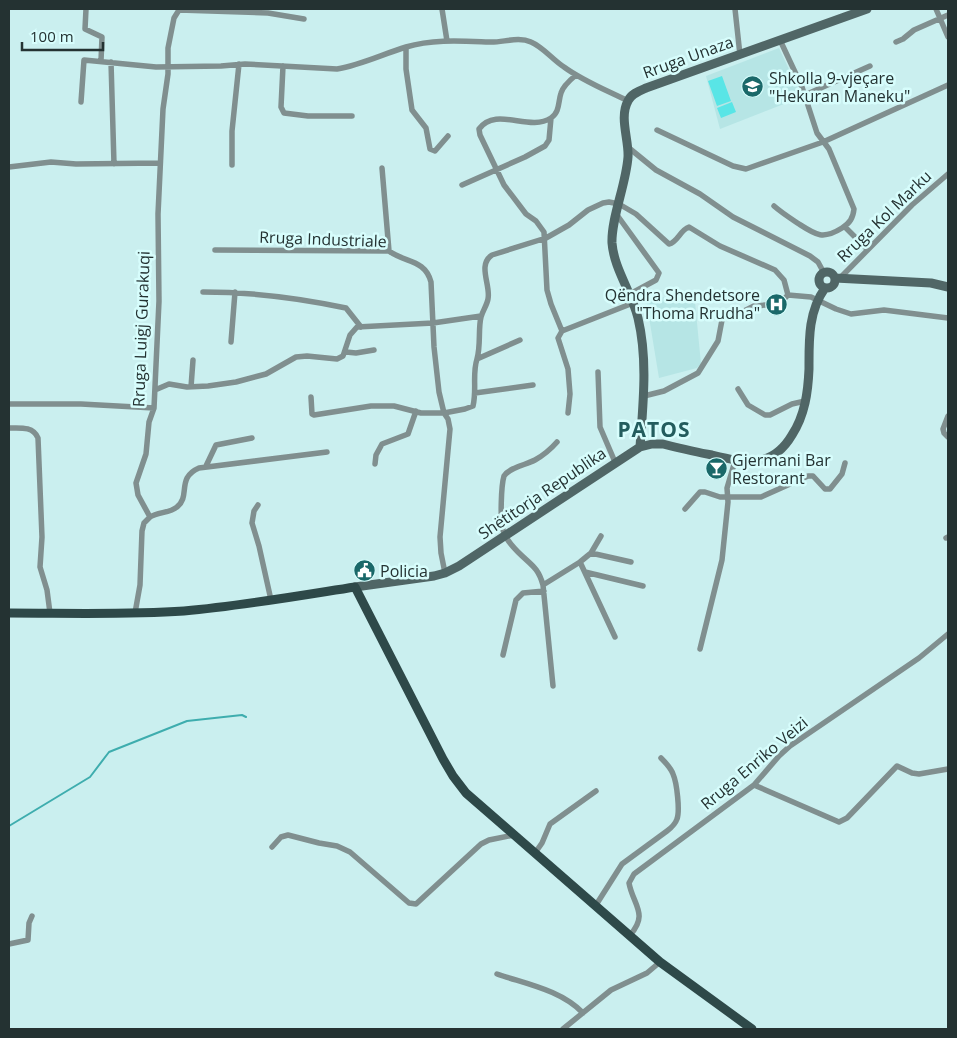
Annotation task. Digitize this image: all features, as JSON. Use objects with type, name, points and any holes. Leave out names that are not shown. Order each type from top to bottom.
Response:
[{"type":"main road","name":"Rruga Unaza","points":[[628,101],[634,94],[646,88],[867,9]]},
{"type":"main road","points":[[628,101],[625,115],[629,148],[625,180],[612,235],[612,244],[639,324],[644,356],[644,396],[640,447]]},
{"type":"main road","points":[[837,278],[833,286],[825,288],[819,280],[824,273],[830,273],[837,278],[931,283],[948,287]]},
{"type":"main road","name":"Shëtitorja Republika","points":[[355,588],[446,573],[640,447],[663,444],[735,461],[747,462],[765,459],[782,450],[798,425],[806,401],[811,324],[817,299],[825,288]]},
{"type":"main road","points":[[9,613],[136,613],[208,609],[355,588],[453,776],[466,792],[660,962],[752,1029]]},
{"type":"street","points":[[86,9],[86,29],[102,37],[101,61]]},
{"type":"street","points":[[442,9],[447,41]]},
{"type":"street","points":[[735,9],[740,55]]},
{"type":"street","points":[[936,9],[948,37]]},
{"type":"street","name":"Rruga Luigj Gurakuqi","points":[[150,517],[138,495],[136,483],[146,454],[149,422],[154,408],[159,302],[160,163],[168,48],[174,18],[180,10],[268,13],[304,19]]},
{"type":"street","points":[[896,42],[914,30],[948,15]]},
{"type":"street","points":[[81,102],[84,60],[167,67],[239,64],[337,69],[349,67],[406,47],[422,44],[447,41],[490,42],[528,40],[558,64],[576,75],[628,101]]},
{"type":"street","points":[[774,206],[788,218],[818,235],[831,234],[844,227],[853,216],[854,209],[829,149],[817,133],[805,95],[780,40]]},
{"type":"street","points":[[406,47],[406,69],[412,110],[426,128],[430,149],[435,150],[448,136]]},
{"type":"street","points":[[111,62],[114,164]]},
{"type":"street","points":[[232,165],[232,131],[239,64]]},
{"type":"street","points":[[282,66],[281,107],[284,113],[308,116],[352,116]]},
{"type":"street","points":[[805,95],[870,66]]},
{"type":"street","points":[[562,331],[547,290],[546,238],[543,228],[526,214],[504,185],[479,132],[482,125],[497,119],[532,122],[548,120],[558,109],[561,92],[564,87],[576,75]]},
{"type":"street","points":[[656,130],[733,166],[746,169],[823,142],[948,85]]},
{"type":"street","points":[[462,185],[525,157],[548,144],[551,118]]},
{"type":"street","points":[[629,148],[656,170],[700,194],[733,217],[810,256],[818,262],[824,273]]},
{"type":"street","points":[[9,167],[51,162],[160,163]]},
{"type":"street","points":[[382,168],[389,251]]},
{"type":"street","name":"Rruga Kol Marku","points":[[837,278],[912,205],[948,174]]},
{"type":"street","points":[[311,397],[312,414],[314,415],[371,406],[394,406],[426,413],[444,413],[470,408],[473,406],[475,393],[474,370],[480,344],[481,316],[489,298],[485,270],[489,257],[546,238],[595,206],[609,202],[619,204],[642,218],[668,244],[672,243],[689,227],[720,246],[770,266],[782,276],[788,295]]},
{"type":"street","points":[[568,413],[568,369],[558,338],[562,331],[631,299],[656,280],[659,274],[617,215]]},
{"type":"street","points":[[844,227],[867,249]]},
{"type":"street","name":"Rruga Industriale","points":[[215,250],[389,251],[420,265],[427,271],[433,291],[434,347],[439,392],[450,429],[440,545],[446,573]]},
{"type":"street","points":[[203,292],[235,292],[316,302],[346,308],[360,327]]},
{"type":"street","points":[[231,342],[235,292]]},
{"type":"street","points":[[644,396],[664,391],[698,372],[718,341],[724,316],[754,306],[779,304],[788,295],[807,296],[817,299],[851,314],[884,310],[948,318]]},
{"type":"street","points":[[155,390],[169,384],[191,387],[227,384],[266,374],[296,357],[307,356],[337,359],[346,352],[352,332],[357,327],[433,323],[481,316]]},
{"type":"street","points":[[478,359],[520,340]]},
{"type":"street","points":[[346,352],[356,353],[374,350]]},
{"type":"street","points":[[191,387],[193,360]]},
{"type":"street","points":[[598,372],[600,427],[616,462]]},
{"type":"street","points":[[475,393],[533,385]]},
{"type":"street","points":[[738,389],[748,405],[765,415],[792,404],[806,401]]},
{"type":"street","points":[[9,404],[81,404],[154,408]]},
{"type":"street","points":[[375,464],[376,455],[382,444],[408,434],[416,411]]},
{"type":"street","points":[[948,416],[943,429],[948,437]]},
{"type":"street","points":[[9,428],[28,429],[36,434],[38,438],[42,548],[40,568],[47,590],[50,613]]},
{"type":"street","points":[[206,466],[216,445],[252,438]]},
{"type":"street","points":[[553,686],[540,574],[505,536],[502,524],[504,476],[509,471],[546,454],[557,442]]},
{"type":"street","points":[[136,613],[144,524],[155,514],[174,509],[178,506],[183,497],[184,484],[189,474],[206,466],[327,452]]},
{"type":"street","points":[[700,649],[722,560],[728,497],[727,488],[735,461]]},
{"type":"street","points":[[685,509],[700,492],[728,497],[761,497],[811,476],[825,489],[830,489],[842,474],[845,463]]},
{"type":"street","points":[[258,505],[252,517],[252,529],[259,546],[271,600]]},
{"type":"street","points":[[503,655],[516,600],[523,593],[543,588],[580,562],[591,553],[601,536]]},
{"type":"street","points":[[591,553],[631,562]]},
{"type":"street","points":[[580,562],[615,637]]},
{"type":"street","points":[[585,572],[643,586]]},
{"type":"street","name":"Rruga Enriko Veizi","points":[[630,935],[638,926],[640,919],[629,883],[634,874],[754,785],[790,746],[919,658],[948,634]]},
{"type":"street","points":[[596,905],[622,864],[667,831],[677,819],[679,812],[675,780],[670,769],[661,758]]},
{"type":"street","points":[[754,785],[839,822],[847,818],[897,766],[919,774],[948,769]]},
{"type":"street","points":[[535,853],[542,843],[550,824],[596,790]]},
{"type":"street","points":[[272,847],[282,837],[288,835],[319,844],[343,848],[409,903],[416,904],[480,844],[489,840],[514,835]]},
{"type":"street","points":[[9,944],[29,939],[29,923],[32,916]]},
{"type":"street","points":[[563,1029],[610,990],[647,972],[660,962]]},
{"type":"street","points":[[496,974],[562,997],[576,1005],[583,1013]]},
{"type":"shaded area","name":"Shkolla 9-vjeçare \"Hekuran Maneku\"","points":[[779,48],[802,97],[720,129],[706,76]]},
{"type":"shaded area","points":[[722,76],[731,101],[717,106],[708,81]]},
{"type":"shaded area","points":[[732,102],[736,112],[721,118],[717,108]]},
{"type":"shaded area","points":[[688,295],[695,302],[701,364],[697,368],[659,378],[646,299]]},
{"type":"waterway","points":[[9,826],[90,777],[109,752],[187,721],[242,715],[246,717]]},
{"type":"place","name":"Shkolla 9-vjeçare \"Hekuran Maneku\"","points":[[753,87]]},
{"type":"place","name":"Qëndra Shendetsore \"Thoma Rrudha\"","points":[[776,304]]},
{"type":"place","name":"Gjermani Bar Restorant","points":[[716,469]]},
{"type":"place","name":"Policia","points":[[364,571]]},
{"type":"district","name":"PATOS","points":[[654,430]]}]
